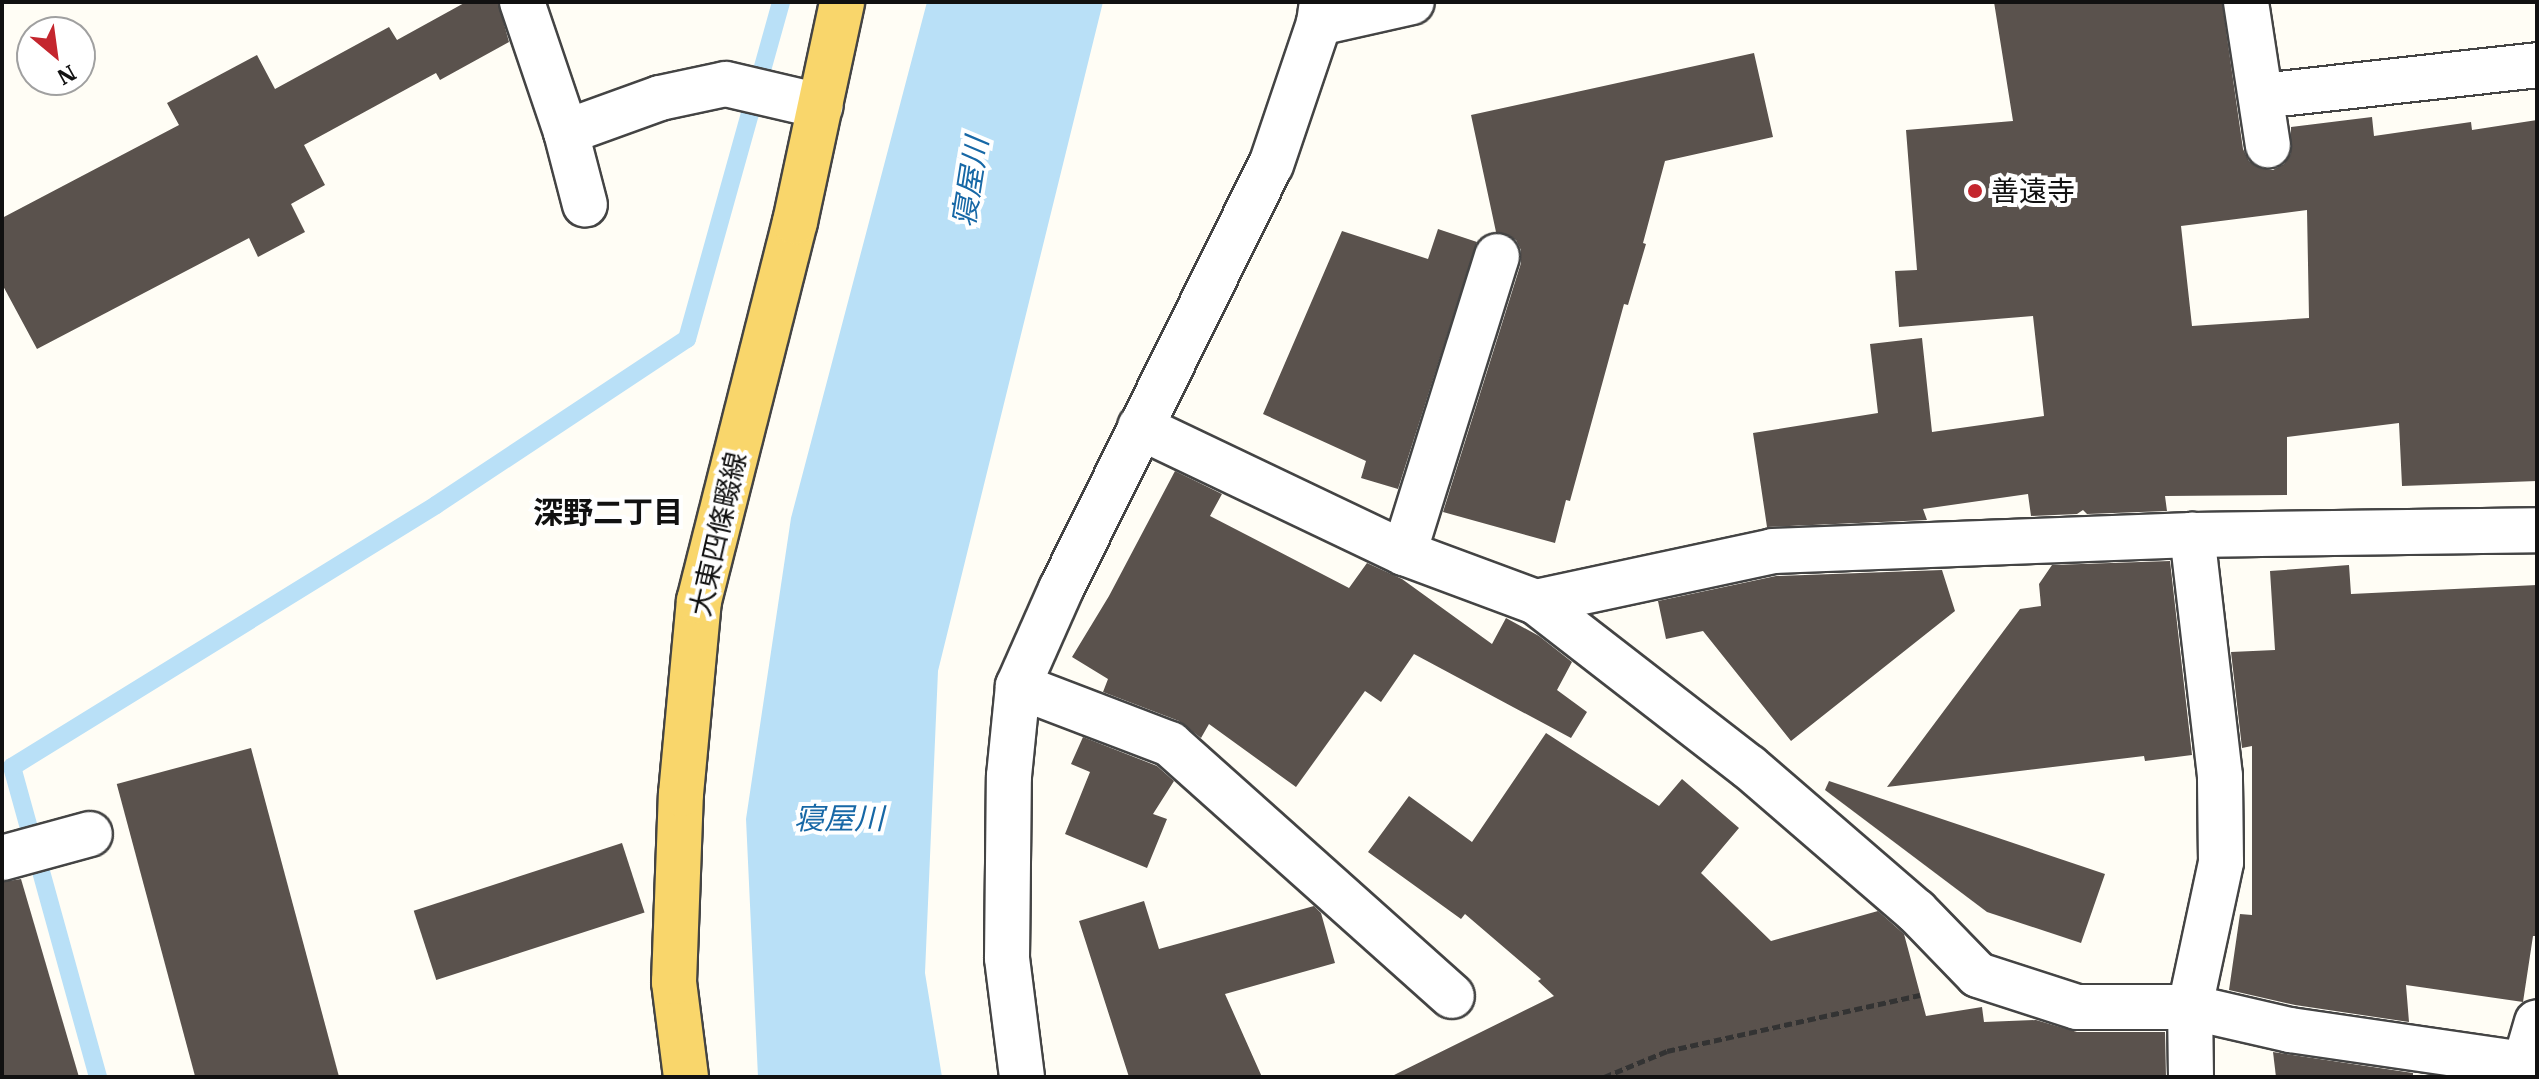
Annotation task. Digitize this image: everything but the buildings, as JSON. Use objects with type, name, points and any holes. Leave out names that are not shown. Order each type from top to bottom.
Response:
[{"type":"main road","name":"大東四條畷線","points":[[686,1077],[674,982],[681,794],[699,601],[795,222],[842,2]]},
{"type":"street","points":[[522,2],[566,132],[585,205]]},
{"type":"street","points":[[1022,1077],[1007,958],[1009,776],[1018,686],[1061,589],[1271,165],[1321,12],[1412,2]]},
{"type":"street","points":[[2246,2],[2268,145]]},
{"type":"street","points":[[2262,96],[2537,65]]},
{"type":"street","points":[[566,132],[660,98],[726,84],[820,106]]},
{"type":"street","points":[[1404,553],[1497,256]]},
{"type":"street","points":[[1140,427],[1404,553],[1536,602],[1749,767],[1916,911],[1978,975],[2077,1007],[2190,1007],[2290,1030],[2523,1071],[2537,1022]]},
{"type":"street","points":[[1536,602],[1773,551],[2192,535],[2537,530]]},
{"type":"street","points":[[2191,1077],[2190,1007],[2221,862],[2220,776],[2192,535]]},
{"type":"street","points":[[1018,686],[1170,744],[1452,996]]},
{"type":"street","points":[[3,858],[90,834]]},
{"type":"path","points":[[1604,1077],[1667,1051],[1902,1001],[1978,975]]},
{"type":"water","name":"寝屋川","points":[[927,2],[1103,2],[938,671],[925,973],[942,1077],[758,1077],[746,819],[791,518]]},
{"type":"waterway","points":[[98,1077],[12,767],[436,505],[687,339],[781,2]]},
{"type":"place","name":"善遠寺","points":[[1975,191]]},
{"type":"district","name":"深野二丁目","points":[[608,512]]}]
